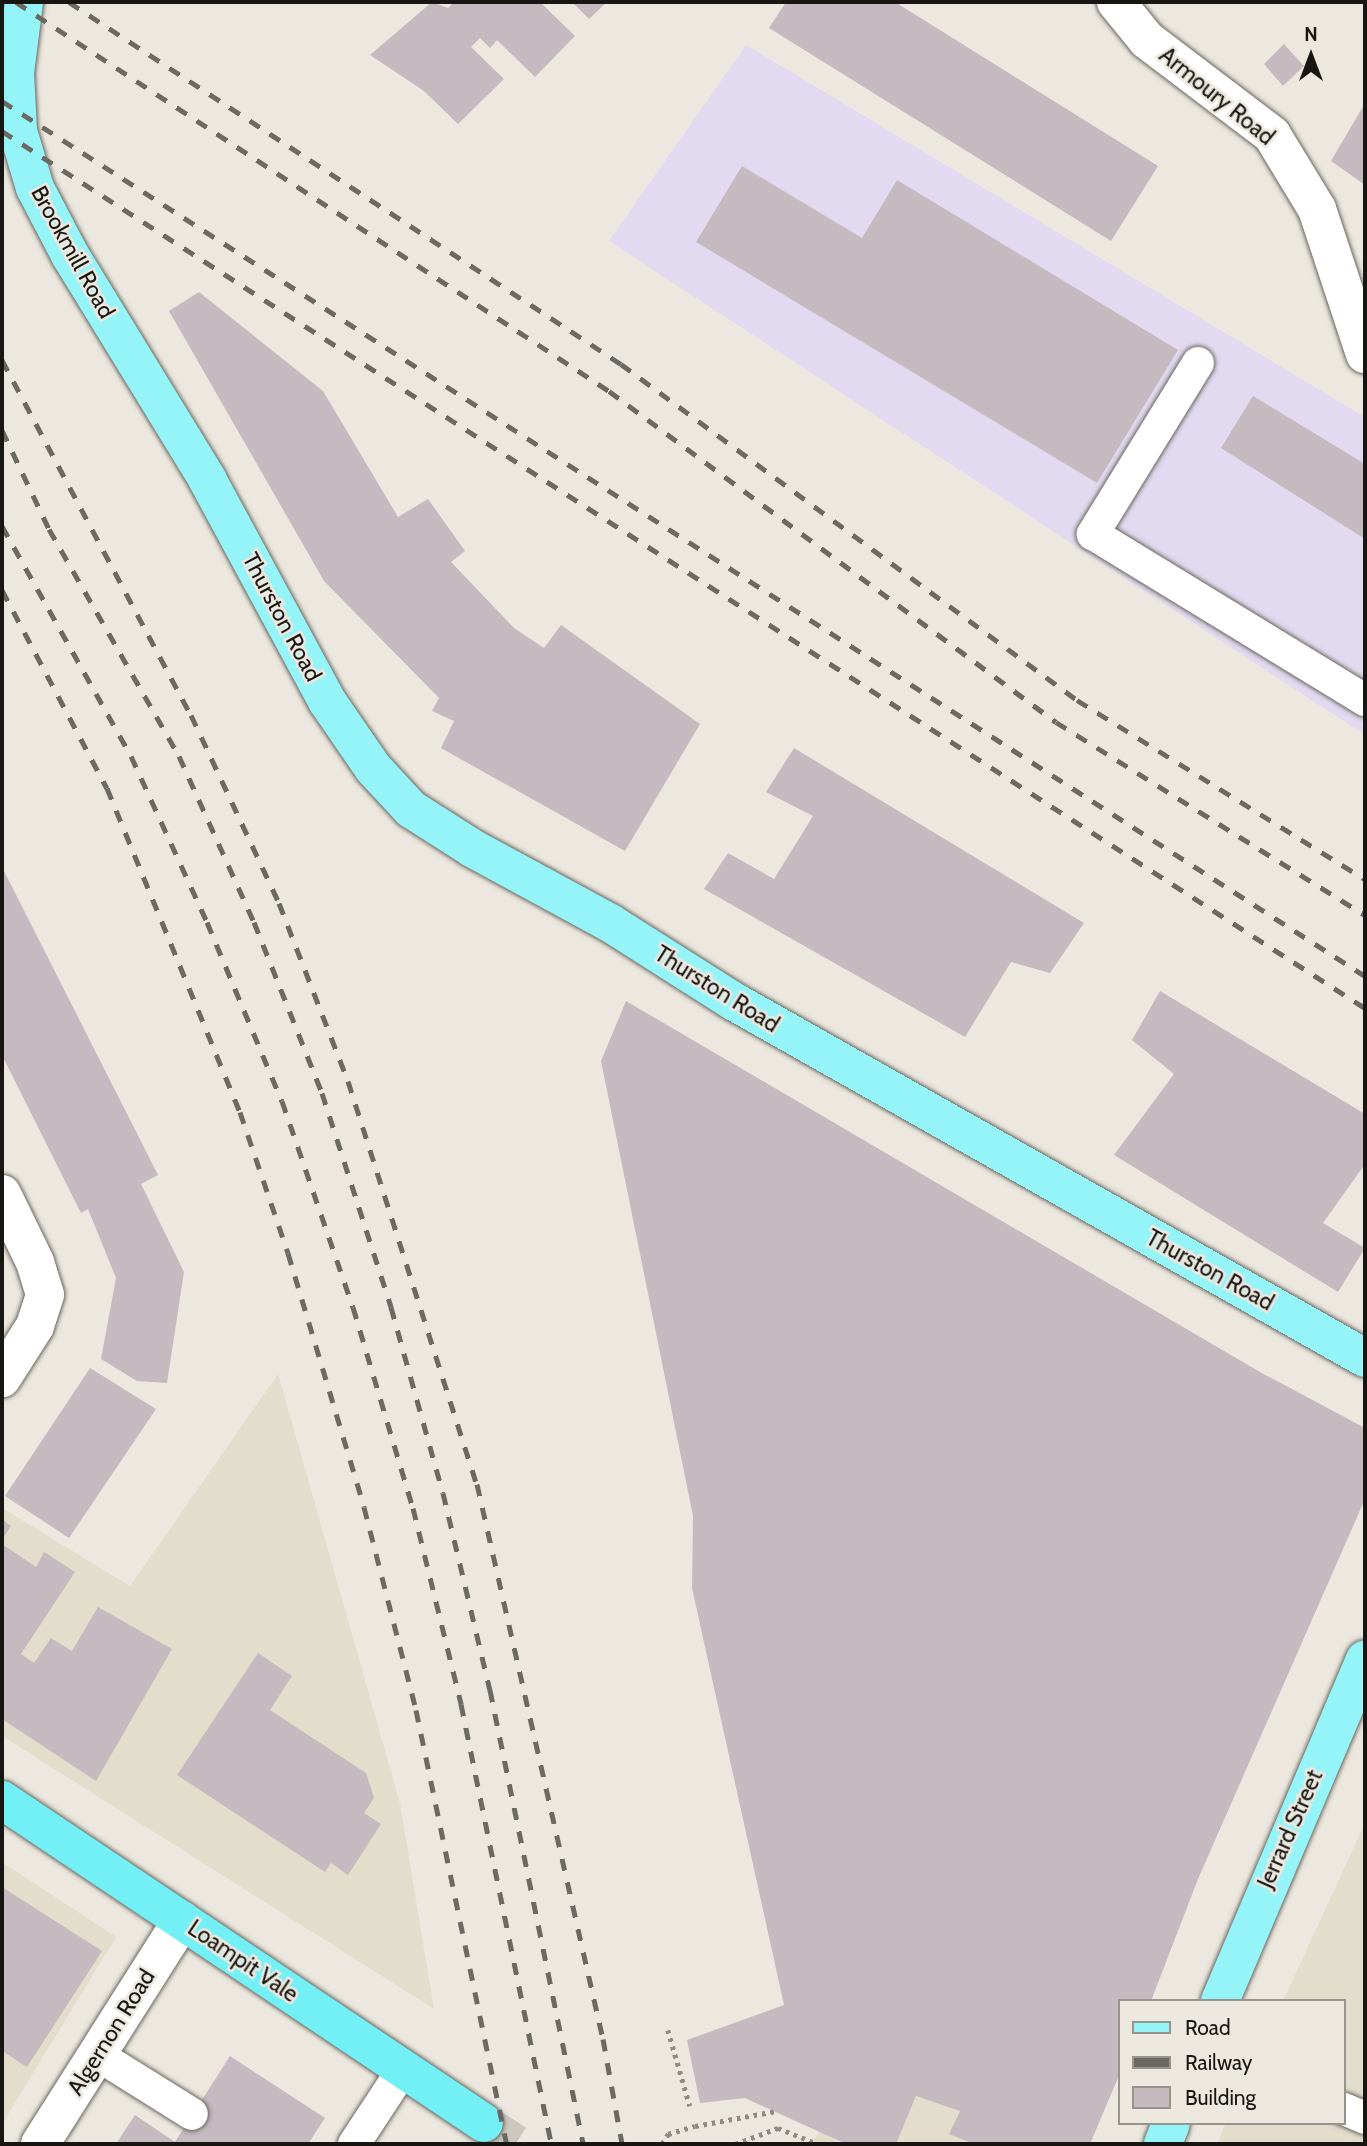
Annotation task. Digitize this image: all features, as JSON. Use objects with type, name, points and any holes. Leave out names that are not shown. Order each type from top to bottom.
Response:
[{"type":"highway","name":"Loampit Vale","points":[[2,1800],[484,2123]]},
{"type":"main road","name":"Brookmill Road","points":[[24,2],[15,73],[18,131],[35,188],[70,255],[207,478]]},
{"type":"main road","name":"Thurston Road","points":[[207,478],[327,701],[373,768],[411,809],[472,848],[610,923],[745,1008],[1365,1358]]},
{"type":"main road","name":"Jerrard Street","points":[[1221,1999],[1365,1660]]},
{"type":"main road","points":[[1163,2144],[1170,2125]]},
{"type":"street","name":"Armoury Road","points":[[1116,2],[1147,40],[1272,135],[1317,209],[1365,354]]},
{"type":"street","points":[[2,1194],[35,1262],[45,1295],[35,1326],[2,1378]]},
{"type":"street","name":"Algernon Road","points":[[40,2144],[183,1920]]},
{"type":"lane","points":[[1198,362],[1093,534],[1365,700]]},
{"type":"lane","points":[[96,2054],[192,2114]]},
{"type":"lane","points":[[354,2144],[404,2068]]},
{"type":"lane","points":[[1346,2110],[1365,2118]]},
{"type":"path","points":[[668,2030],[690,2106]]},
{"type":"path","points":[[662,2144],[668,2134],[695,2126],[776,2111]]},
{"type":"path","points":[[735,2144],[778,2128],[818,2144]]},
{"type":"shaded area","points":[[746,45],[1365,417],[1365,735],[609,241]]},
{"type":"shaded area","points":[[278,1374],[400,1803],[434,2009],[2,1736],[2,1508],[130,1586]]},
{"type":"shaded area","points":[[1365,1823],[1365,2144],[1217,2144],[1225,2125],[1346,2125],[1346,1999],[1284,1999]]},
{"type":"shaded area","points":[[2,1862],[116,1937],[2,2124]]},
{"type":"shaded area","points":[[916,2096],[960,2111],[949,2134],[974,2144],[896,2144]]},
{"type":"shaded area","points":[[821,2130],[840,2144],[810,2144]]},
{"type":"building","points":[[432,2],[448,8],[454,2],[540,2],[575,36],[535,77],[497,40],[490,48],[480,38],[471,47],[504,79],[458,124],[424,91],[370,55]]},
{"type":"building","points":[[572,2],[607,2],[589,19]]},
{"type":"building","points":[[786,2],[895,2],[1158,166],[1111,241],[769,28]]},
{"type":"building","points":[[1284,44],[1304,66],[1283,86],[1264,64]]},
{"type":"building","points":[[1365,103],[1365,185],[1331,161]]},
{"type":"building","points":[[742,166],[862,238],[897,180],[1178,350],[1097,483],[696,242]]},
{"type":"building","points":[[199,292],[323,391],[398,517],[428,499],[465,551],[451,562],[514,628],[544,648],[561,625],[700,724],[625,851],[441,748],[454,721],[432,711],[439,698],[324,581],[169,311]]},
{"type":"building","points":[[1253,396],[1365,464],[1365,539],[1221,448]]},
{"type":"building","points":[[794,748],[1084,923],[1050,973],[1011,962],[965,1037],[704,889],[728,853],[774,879],[813,816],[766,792]]},
{"type":"building","points":[[2,867],[158,1175],[141,1184],[184,1272],[167,1383],[137,1381],[101,1359],[116,1278],[88,1209],[81,1213],[2,1055]]},
{"type":"building","points":[[1160,991],[1365,1114],[1365,1164],[1323,1223],[1365,1248],[1338,1292],[1114,1155],[1174,1074],[1132,1040]]},
{"type":"building","points":[[626,1001],[1260,1372],[1365,1428],[1365,1499],[1198,1879],[1152,1999],[1118,1999],[1118,2078],[1090,2144],[974,2144],[949,2134],[960,2111],[916,2096],[896,2144],[846,2144],[745,2098],[700,2103],[687,2040],[784,2005],[692,1588],[693,1516],[601,1061]]},
{"type":"building","points":[[90,1368],[156,1409],[69,1538],[5,1496]]},
{"type":"building","points":[[2,1519],[11,1526],[2,1540]]},
{"type":"building","points":[[2,1544],[36,1567],[44,1552],[75,1572],[21,1654],[34,1663],[51,1638],[72,1651],[98,1607],[172,1649],[96,1781],[2,1719]]},
{"type":"building","points":[[258,1653],[292,1676],[270,1710],[366,1773],[374,1798],[364,1813],[381,1824],[348,1875],[331,1863],[325,1872],[177,1775]]},
{"type":"building","points":[[2,1887],[102,1951],[27,2067],[2,2051]]},
{"type":"building","points":[[230,2056],[325,2118],[308,2144],[116,2144],[135,2115],[175,2142]]},
{"type":"tunnel","points":[[484,2123],[516,2144]]},
{"type":"railway","points":[[16,2],[609,391],[1056,722],[1365,915]]},
{"type":"railway","points":[[69,2],[621,364],[1077,700],[1365,879]]},
{"type":"railway","points":[[2,101],[1365,976]]},
{"type":"railway","points":[[2,131],[1365,1008]]},
{"type":"railway","points":[[2,360],[191,715],[279,903],[348,1081],[477,1484],[603,2039],[622,2144]]},
{"type":"railway","points":[[2,430],[49,529],[179,756],[254,922],[322,1093],[391,1307],[443,1493],[490,1690],[583,2144]]},
{"type":"railway","points":[[2,526],[131,756],[207,922],[282,1101],[353,1307],[413,1508],[461,1704],[551,2144]]},
{"type":"railway","points":[[2,590],[107,788],[240,1112],[288,1253],[364,1507],[416,1710],[507,2144]]}]
